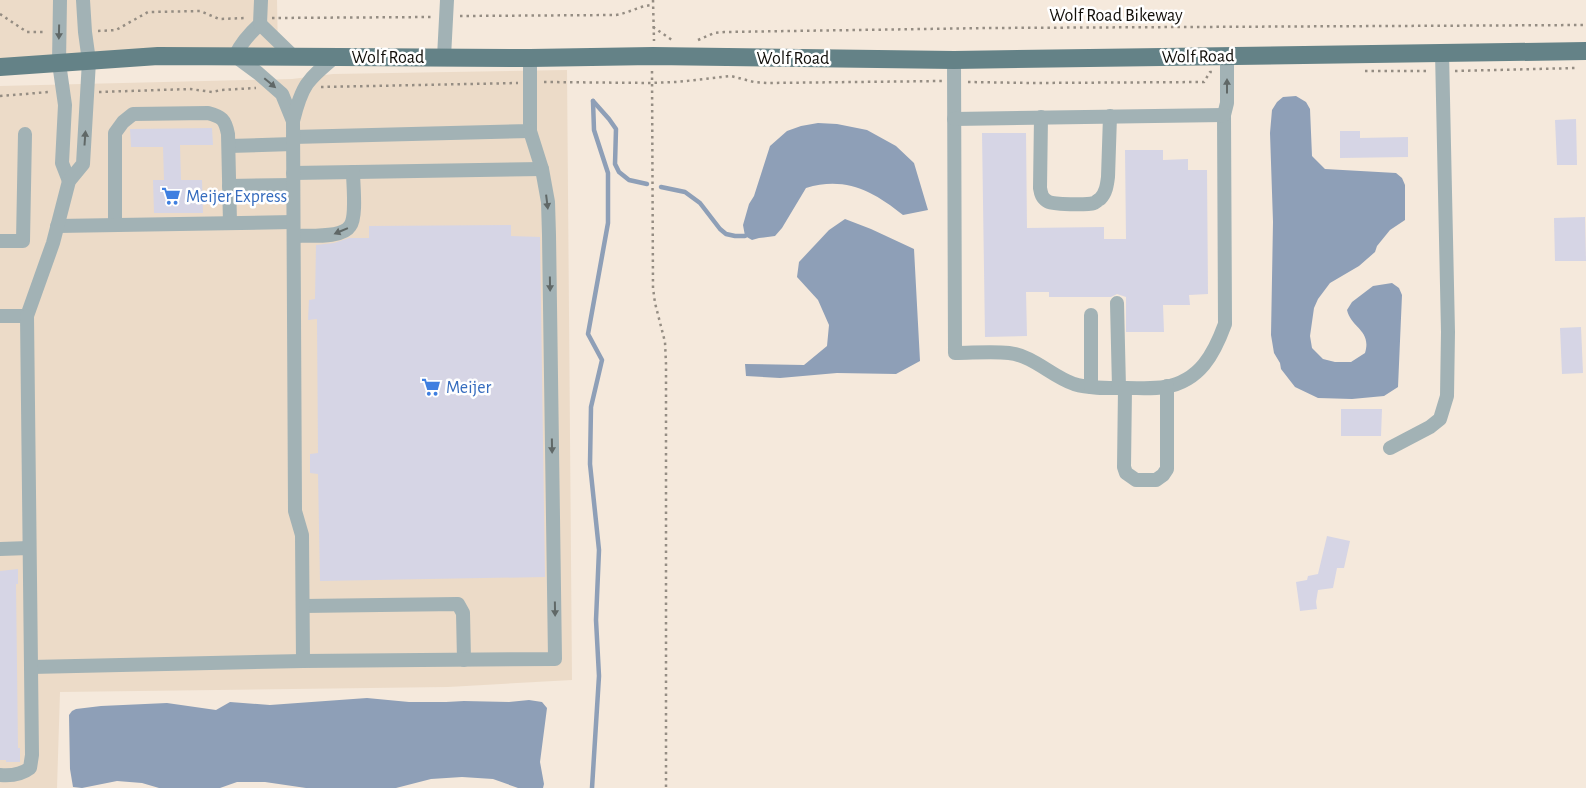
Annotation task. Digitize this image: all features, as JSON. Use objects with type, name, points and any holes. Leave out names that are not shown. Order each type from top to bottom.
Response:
[{"type":"main road","name":"Wolf Road","points":[[0,68],[158,56],[530,58],[653,56],[1227,64],[1442,52],[1586,51]]},
{"type":"street","points":[[60,0],[59,63],[65,105],[62,162],[69,181]]},
{"type":"street","points":[[0,775],[12,776],[24,772],[30,768],[32,755],[27,316],[53,243],[69,181],[83,164],[89,61],[83,0]]},
{"type":"street","points":[[260,0],[260,21],[244,40],[235,56],[282,94],[293,121]]},
{"type":"street","points":[[444,57],[446,0]]},
{"type":"street","points":[[260,21],[293,56]]},
{"type":"street","points":[[1390,448],[1430,427],[1440,419],[1447,396],[1448,332],[1442,52]]},
{"type":"street","points":[[303,661],[302,535],[295,511],[293,121],[301,93],[312,75],[335,56]]},
{"type":"street","points":[[30,667],[303,661],[555,659],[548,202],[542,169],[530,132],[530,58]]},
{"type":"street","points":[[954,60],[955,353],[1008,353],[1031,360],[1074,384],[1101,388],[1178,384],[1195,373],[1208,361],[1218,344],[1225,324],[1224,115],[1227,103],[1227,64]]},
{"type":"street","points":[[115,225],[115,133],[122,122],[133,114],[208,113],[219,116],[226,123],[230,224]]},
{"type":"street","points":[[954,119],[1224,115]]},
{"type":"street","points":[[1041,117],[1040,188],[1042,197],[1048,202],[1055,204],[1094,203],[1104,194],[1108,177],[1110,116]]},
{"type":"street","points":[[228,146],[293,140],[530,132]]},
{"type":"street","points":[[0,241],[23,241],[25,134]]},
{"type":"street","points":[[229,186],[353,172],[542,169]]},
{"type":"street","points":[[57,226],[230,224],[294,229],[335,235],[346,231],[351,225],[353,212],[353,172]]},
{"type":"street","points":[[1117,303],[1124,467],[1126,474],[1136,480],[1156,480],[1164,475],[1167,469],[1167,386]]},
{"type":"street","points":[[1091,314],[1091,387]]},
{"type":"street","points":[[0,316],[27,316]]},
{"type":"street","points":[[0,549],[29,548]]},
{"type":"street","points":[[303,606],[458,604],[463,613],[464,660]]},
{"type":"path","points":[[653,0],[654,41]]},
{"type":"path","points":[[97,32],[116,30],[148,12],[200,11],[219,18],[260,21],[446,16],[616,15],[626,14],[642,6],[653,5]]},
{"type":"path","points":[[0,14],[27,32],[46,32]]},
{"type":"path","name":"Wolf Road Bikeway","points":[[691,40],[700,40],[714,33],[724,32],[882,29],[1586,25]]},
{"type":"path","points":[[653,27],[673,40]]},
{"type":"path","points":[[304,88],[530,82],[651,83],[731,76],[754,82],[768,83],[954,81],[1032,83],[1204,82],[1210,72],[1227,64]]},
{"type":"path","points":[[1363,71],[1586,68]]},
{"type":"path","points":[[652,71],[653,288],[665,342],[666,364],[666,788]]},
{"type":"path","points":[[112,93],[190,89],[212,92],[275,87]]},
{"type":"path","points":[[0,96],[40,92]]},
{"type":"shaded area","points":[[0,0],[277,0],[278,56],[0,68]]},
{"type":"shaded area","points":[[567,70],[572,680],[448,687],[60,692],[57,788],[0,788],[0,86],[292,79],[333,74]]},
{"type":"water","points":[[1296,96],[1306,102],[1310,109],[1312,156],[1325,169],[1396,173],[1402,178],[1405,185],[1405,220],[1390,230],[1377,246],[1375,252],[1359,266],[1330,283],[1314,308],[1310,336],[1312,348],[1323,359],[1335,362],[1351,362],[1365,353],[1366,345],[1366,339],[1352,321],[1347,310],[1352,302],[1373,286],[1392,283],[1399,288],[1402,295],[1398,387],[1384,396],[1352,399],[1318,398],[1295,387],[1281,369],[1274,353],[1271,335],[1273,222],[1270,133],[1272,110],[1277,102],[1283,97]]},
{"type":"water","points":[[818,123],[837,124],[867,130],[896,146],[914,163],[928,210],[903,215],[881,199],[858,188],[846,185],[820,185],[806,188],[782,228],[775,236],[752,240],[745,236],[743,225],[770,146],[787,131]]},
{"type":"water","points":[[845,219],[914,249],[920,361],[896,374],[837,373],[780,378],[746,376],[745,364],[804,365],[827,346],[829,325],[818,300],[797,277],[799,262],[829,230]]},
{"type":"water","points":[[367,698],[409,702],[509,702],[529,700],[542,702],[547,708],[540,762],[543,788],[518,788],[493,779],[462,777],[431,779],[396,788],[306,788],[265,782],[237,782],[220,788],[159,788],[142,783],[117,781],[82,788],[73,787],[70,769],[69,715],[76,709],[167,703],[216,710],[230,702],[270,705]]},
{"type":"building","points":[[1576,119],[1577,165],[1557,165],[1555,120]]},
{"type":"building","points":[[212,128],[213,145],[180,145],[181,180],[202,180],[203,213],[154,213],[153,180],[164,180],[163,147],[131,147],[130,129]]},
{"type":"building","points":[[1340,131],[1360,131],[1360,138],[1408,137],[1408,157],[1340,158]]},
{"type":"building","points":[[982,133],[1026,133],[1027,228],[1104,227],[1104,239],[1126,239],[1125,150],[1163,150],[1163,160],[1188,159],[1188,170],[1207,170],[1208,294],[1189,295],[1190,305],[1163,305],[1164,332],[1126,332],[1126,297],[1117,294],[1111,297],[1049,297],[1049,292],[1026,292],[1027,336],[985,337]]},
{"type":"building","points":[[1585,217],[1586,261],[1555,261],[1554,218]]},
{"type":"building","name":"Meijer","points":[[511,225],[511,236],[540,237],[545,577],[320,581],[318,474],[310,473],[310,454],[318,453],[317,319],[308,320],[309,300],[315,299],[316,245],[334,243],[349,238],[369,238],[369,226]]},
{"type":"building","points":[[1581,327],[1583,373],[1562,374],[1560,328]]},
{"type":"building","points":[[1341,409],[1382,409],[1381,436],[1341,436]]},
{"type":"building","points":[[1327,536],[1350,541],[1344,568],[1337,568],[1333,588],[1318,590],[1317,609],[1300,611],[1296,582],[1307,580],[1308,576],[1318,574]]},
{"type":"building","points":[[18,569],[18,584],[16,584],[18,748],[20,748],[20,762],[6,762],[6,760],[0,760],[0,571]]},
{"type":"waterway","points":[[593,101],[616,129],[615,164],[619,172],[629,180],[647,184]]},
{"type":"waterway","points":[[592,788],[599,676],[596,620],[599,550],[590,464],[591,407],[602,360],[588,334],[608,223],[608,173],[594,130],[593,101]]},
{"type":"waterway","points":[[661,187],[685,192],[700,203],[726,234],[745,236]]},
{"type":"place","name":"Meijer Express","points":[[171,196]]},
{"type":"place","name":"Meijer","points":[[431,387]]}]
